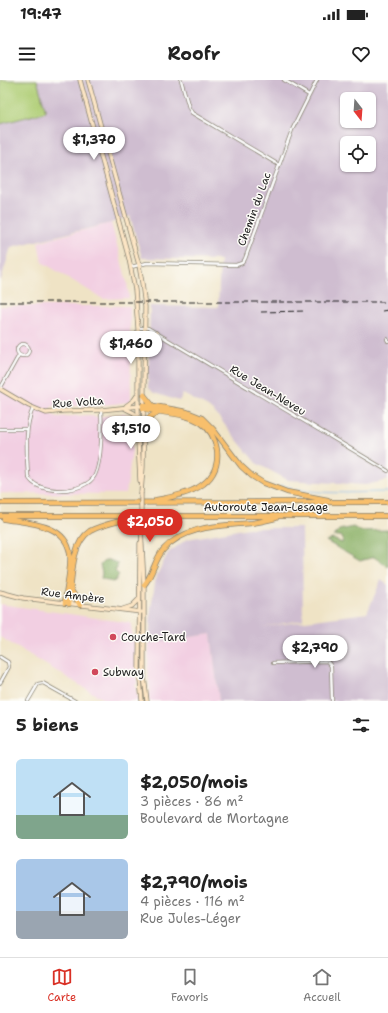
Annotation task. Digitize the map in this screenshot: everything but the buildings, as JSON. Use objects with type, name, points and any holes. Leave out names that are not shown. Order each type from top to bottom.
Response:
[{"type":"highway","points":[[144,395],[152,406]]},
{"type":"highway","points":[[142,406],[152,406],[187,412],[204,419],[240,466],[263,483],[287,492],[335,502]]},
{"type":"highway","points":[[142,406],[158,412],[188,417],[200,422],[214,438],[217,459],[211,475],[198,488],[178,496],[146,502]]},
{"type":"highway","points":[[143,424],[150,416],[158,412]]},
{"type":"highway","name":"Autoroute Jean-Lesage","points":[[0,503],[388,502]]},
{"type":"highway","points":[[67,604],[71,590],[76,551],[79,542],[84,536],[106,524],[142,516]]},
{"type":"highway","points":[[144,585],[148,581],[154,565],[162,552],[170,544],[185,534],[201,529],[286,516]]},
{"type":"highway","name":"Autoroute Jean-Lesage","points":[[0,517],[388,516]]},
{"type":"highway","points":[[0,517],[47,527],[56,531],[63,538],[70,556],[67,604]]},
{"type":"highway","points":[[71,590],[80,605]]},
{"type":"main road","points":[[80,80],[131,267],[136,295],[138,328],[138,393],[142,406],[143,424],[143,467],[141,493]]},
{"type":"main road","points":[[88,80],[139,265],[144,299],[144,395],[138,418],[141,493],[138,669],[142,701]]},
{"type":"main road","points":[[144,340],[156,332]]},
{"type":"main road","name":"Rue Volta","points":[[0,389],[33,408],[46,413],[142,406]]},
{"type":"main road","points":[[138,393],[134,400],[124,407],[134,413],[138,418]]},
{"type":"main road","points":[[141,526],[144,585],[144,672],[147,701]]},
{"type":"main road","name":"Rue Ampère","points":[[0,592],[20,598],[144,613]]},
{"type":"main road","points":[[122,610],[132,606],[139,599]]},
{"type":"street","points":[[181,80],[189,108],[192,113],[279,165]]},
{"type":"street","points":[[284,80],[309,95]]},
{"type":"street","name":"Chemin du Lac","points":[[131,267],[165,263],[236,265],[242,263],[245,259],[292,130],[317,80]]},
{"type":"street","points":[[138,328],[145,327]]},
{"type":"street","name":"Rue Jean-Neveu","points":[[145,327],[156,332],[388,470]]},
{"type":"street","points":[[24,344],[28,346],[28,352],[26,355],[19,355],[16,348],[18,345],[24,344]]},
{"type":"street","points":[[0,389],[19,355]]},
{"type":"street","points":[[33,408],[29,416],[27,429],[28,476],[37,486],[49,489],[81,487],[91,481],[97,469],[101,410]]},
{"type":"street","points":[[0,429],[27,429]]},
{"type":"street","points":[[0,657],[8,662],[9,667],[0,683]]},
{"type":"street","points":[[274,663],[327,661],[331,666],[332,701]]},
{"type":"street","points":[[28,701],[40,682],[75,701]]},
{"type":"shaded area","points":[[37,80],[388,80],[388,480],[366,485],[288,480],[256,463],[215,413],[208,407],[183,394],[179,401],[154,393],[148,388],[150,306],[218,307],[220,260],[142,258],[130,216],[111,223],[11,247],[0,283],[0,124],[46,112]]},
{"type":"shaded area","points":[[111,223],[127,282],[129,298],[103,299],[42,262],[38,242]]},
{"type":"shaded area","points":[[0,306],[130,306],[131,400],[129,402],[92,406],[53,406],[47,412],[57,417],[89,415],[95,417],[123,414],[133,415],[132,450],[126,494],[0,493]]},
{"type":"shaded area","points":[[249,528],[302,528],[303,620],[261,627],[367,613],[381,580],[388,585],[388,701],[219,701],[211,634],[149,643],[151,608],[156,577],[168,553],[187,539]]},
{"type":"shaded area","points":[[0,604],[131,623],[132,634],[135,641],[137,684],[135,685],[139,701],[106,701],[0,637]]},
{"type":"shaded area","points":[[211,634],[219,701],[149,701],[149,643]]},
{"type":"green space","points":[[0,80],[37,80],[46,112],[0,124]]},
{"type":"green space","points":[[353,527],[360,531],[388,530],[388,567],[374,557],[360,561],[326,541],[333,539],[342,543],[343,539],[341,536],[333,536],[339,530]]},
{"type":"green space","points":[[105,560],[117,563],[117,568],[115,571],[119,575],[115,581],[112,582],[101,578],[102,573],[100,565]]},
{"type":"waterway","points":[[281,485],[307,491],[321,492],[388,492]]},
{"type":"railway","points":[[0,302],[388,302]]},
{"type":"railway","points":[[382,311],[388,310]]},
{"type":"railway","points":[[261,312],[306,311]]},
{"type":"place","name":"Couche-Tard","points":[[113,637]]},
{"type":"place","name":"Subway","points":[[95,672]]}]
